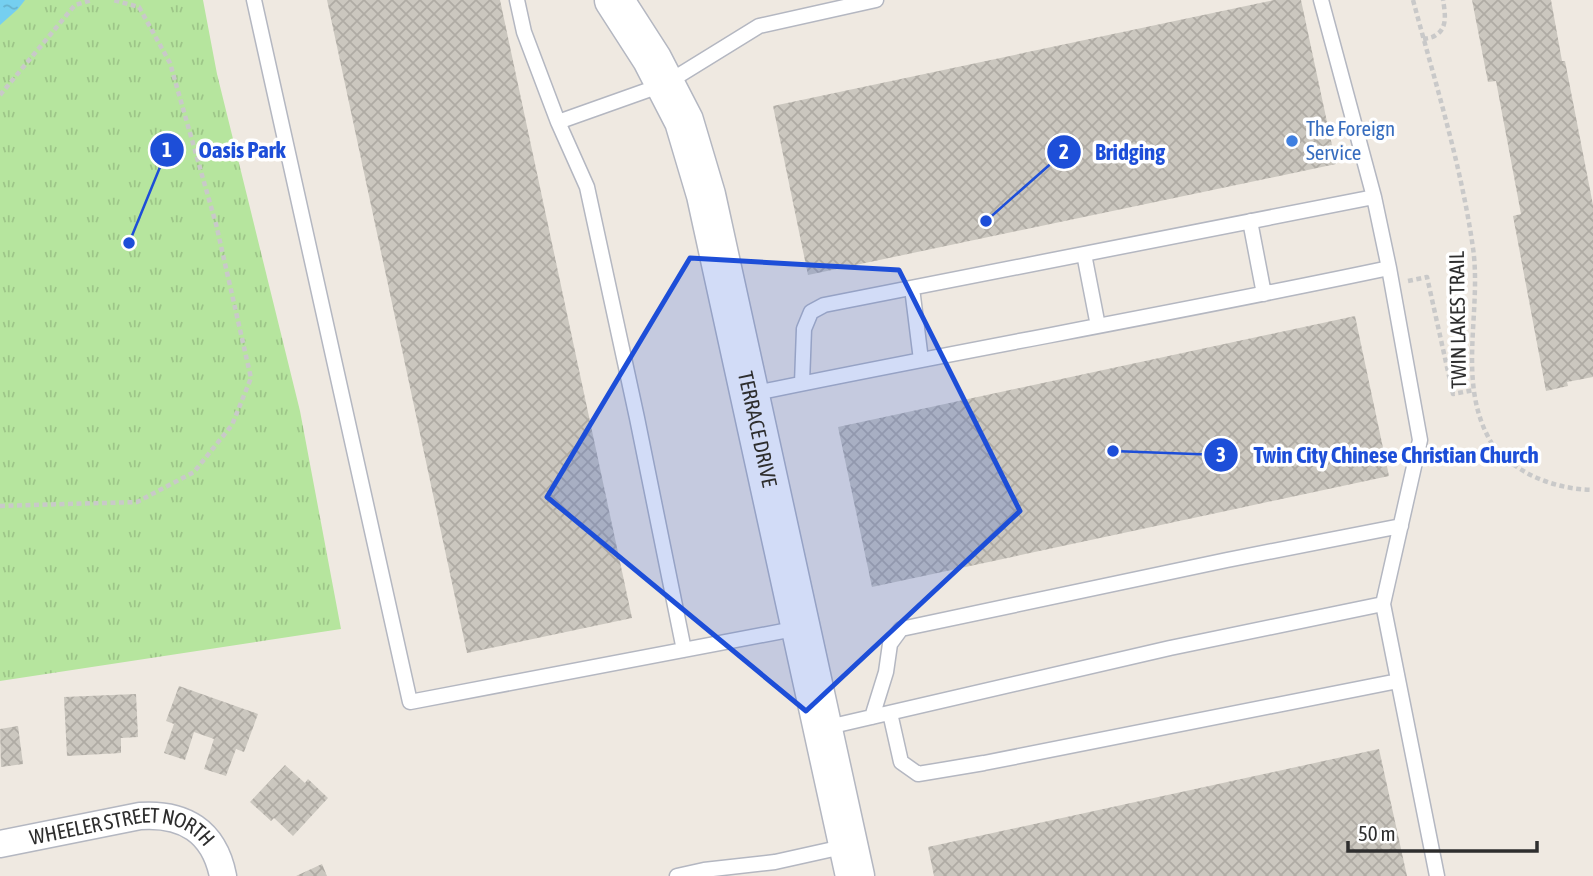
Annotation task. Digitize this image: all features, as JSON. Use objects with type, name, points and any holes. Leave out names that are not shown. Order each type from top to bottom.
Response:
[{"type":"street","name":"TERRACE DRIVE","points":[[621,4],[684,121],[706,195],[851,861]]},
{"type":"street","name":"WHEELER STREET NORTH","points":[[0,844],[160,814],[179,819],[196,828],[209,842],[222,873]]},
{"type":"lane","points":[[254,0],[410,702],[801,628]]},
{"type":"lane","points":[[517,0],[524,32],[558,122],[587,187],[684,650]]},
{"type":"lane","points":[[558,122],[665,84],[760,26],[876,0]]},
{"type":"lane","points":[[1321,0],[1374,197],[1420,440],[1383,604],[1437,876]]},
{"type":"lane","points":[[802,383],[804,329],[811,312],[824,305],[1374,197]]},
{"type":"lane","points":[[1250,221],[1264,294]]},
{"type":"lane","points":[[1084,254],[1098,326]]},
{"type":"lane","points":[[750,394],[1389,268]]},
{"type":"lane","points":[[912,288],[921,360]]},
{"type":"lane","points":[[872,717],[886,672],[890,644],[901,629],[1401,526]]},
{"type":"lane","points":[[823,728],[1170,648],[1383,604]]},
{"type":"lane","points":[[890,713],[901,762],[918,774],[1398,681]]},
{"type":"lane","points":[[677,876],[704,870],[775,862],[851,861]]},
{"type":"path","points":[[0,95],[75,5],[92,0]]},
{"type":"path","points":[[0,506],[137,502],[194,472],[232,425],[251,378],[216,225],[170,63],[139,7],[113,0]]},
{"type":"path","name":"TWIN LAKES TRAIL","points":[[1413,0],[1438,88],[1464,197],[1474,253],[1472,356],[1478,413],[1492,444],[1512,464],[1556,485],[1577,490],[1593,490]]},
{"type":"path","points":[[1423,39],[1436,35],[1443,28],[1446,15],[1443,0]]},
{"type":"path","points":[[1389,268],[1408,281],[1427,277],[1453,394],[1474,390]]},
{"type":"highlighted area","points":[[690,258],[899,270],[1020,511],[806,711],[547,497]]},
{"type":"green space","points":[[0,0],[203,0],[217,74],[300,411],[341,629],[0,681]]},
{"type":"water","points":[[0,0],[25,0],[0,25]]},
{"type":"building","points":[[327,0],[500,0],[632,618],[467,653]]},
{"type":"building","points":[[1274,0],[1301,0],[1336,164],[808,275],[773,106]]},
{"type":"building","points":[[1472,0],[1551,0],[1593,205],[1593,377],[1567,382],[1568,386],[1546,391],[1513,216],[1521,214],[1496,81],[1488,82]]},
{"type":"building","points":[[1355,316],[1389,476],[872,587],[838,427]]},
{"type":"building","points":[[179,686],[258,714],[244,752],[236,749],[226,776],[204,769],[214,739],[194,732],[185,760],[164,753],[174,724],[166,721]]},
{"type":"building","points":[[136,694],[138,737],[121,738],[121,753],[67,756],[64,697]]},
{"type":"building","points":[[18,726],[23,764],[1,767],[0,729]]},
{"type":"building","points":[[1379,749],[1407,876],[934,876],[928,847]]},
{"type":"building","points":[[285,765],[305,783],[308,779],[328,798],[293,836],[274,818],[271,821],[250,802]]},
{"type":"building","points":[[322,864],[327,876],[296,876]]},
{"type":"place","name":"The Foreign Service","points":[[1292,141]]},
{"type":"place","name":"Bridging","points":[[986,221]]},
{"type":"place","name":"Oasis Park","points":[[129,243]]},
{"type":"place","name":"Twin City Chinese Christian Church","points":[[1113,451]]}]
